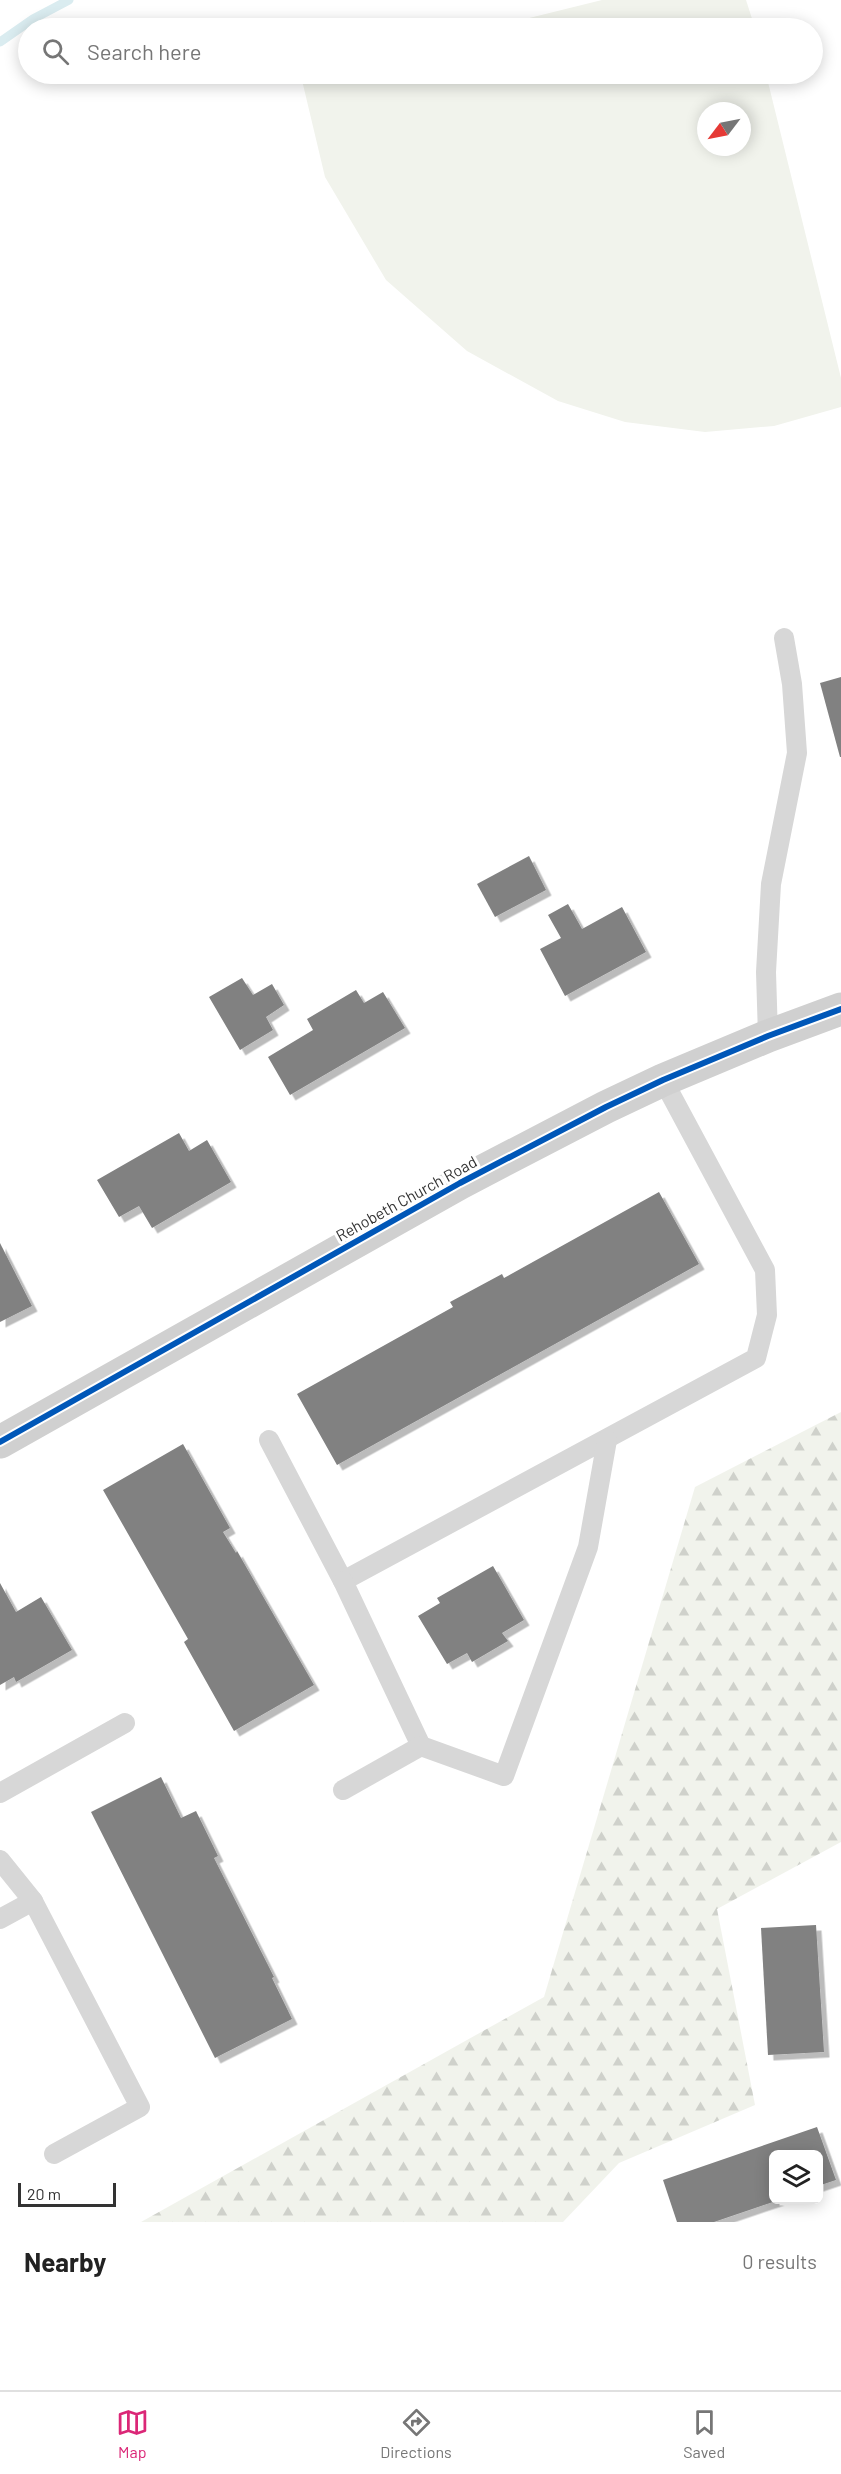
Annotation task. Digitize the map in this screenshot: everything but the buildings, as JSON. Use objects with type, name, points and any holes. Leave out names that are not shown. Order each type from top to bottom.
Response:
[{"type":"street","name":"Rehobeth Church Road","points":[[0,1442],[460,1183],[663,1080],[768,1036],[841,1009]]},
{"type":"lane","points":[[768,1036],[766,972],[771,884],[797,753],[792,684],[784,638]]},
{"type":"lane","points":[[343,1581],[756,1358],[767,1316],[765,1270],[663,1080]]},
{"type":"lane","points":[[268,1440],[343,1581],[421,1746],[504,1776],[588,1547],[607,1440]]},
{"type":"lane","points":[[0,1793],[126,1724]]},
{"type":"lane","points":[[343,1790],[421,1746]]},
{"type":"lane","points":[[0,1860],[33,1901],[141,2107],[54,2154]]},
{"type":"lane","points":[[0,1919],[33,1901]]},
{"type":"green space","points":[[602,0],[746,0],[752,18],[529,18]]},
{"type":"green space","points":[[303,84],[768,84],[841,378],[841,407],[774,426],[705,432],[625,422],[558,401],[467,351],[386,280],[325,177]]},
{"type":"green space","points":[[841,1412],[841,1842],[717,1909],[755,2105],[619,2163],[563,2222],[141,2222],[544,1997],[695,1487]]},
{"type":"waterway","points":[[35,18],[69,0]]},
{"type":"waterway","points":[[0,42],[18,29]]},
{"type":"cycle path","points":[[0,1442],[460,1183],[606,1107],[663,1080],[768,1036],[841,1009]]}]
